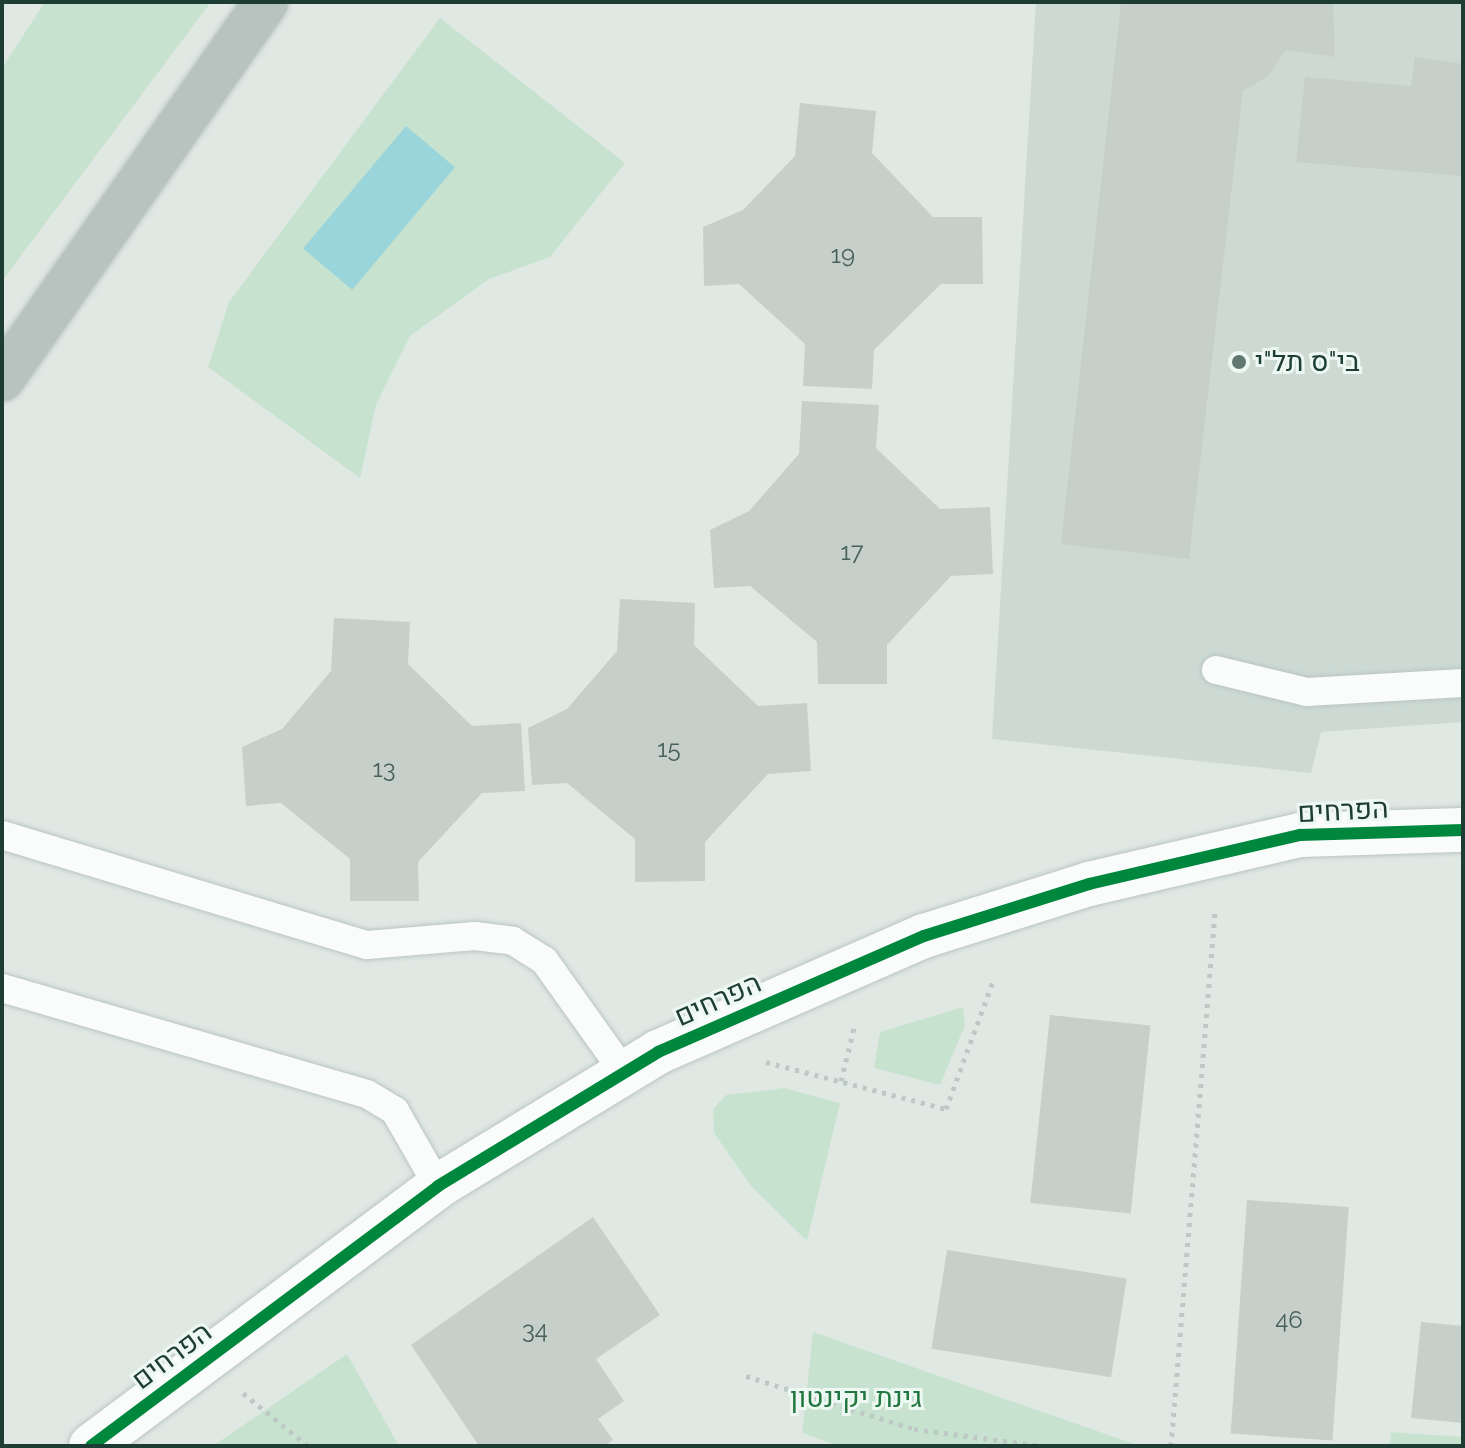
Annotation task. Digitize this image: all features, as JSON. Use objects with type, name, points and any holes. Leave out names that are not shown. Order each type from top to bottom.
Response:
[{"type":"highway","points":[[2,379],[266,2]]},
{"type":"street","name":"הפרחים","points":[[91,1446],[438,1186],[624,1072],[924,936],[1089,884],[1300,835],[1463,830]]},
{"type":"lane","points":[[1216,670],[1307,692],[1463,683]]},
{"type":"lane","points":[[2,835],[367,945],[475,936],[513,941],[544,960],[624,1072]]},
{"type":"lane","points":[[2,988],[367,1094],[395,1111],[438,1186]]},
{"type":"path","points":[[1171,1446],[1215,912]]},
{"type":"path","points":[[761,1061],[946,1109],[993,981]]},
{"type":"path","points":[[841,1081],[854,1028]]},
{"type":"path","points":[[205,1361],[308,1446]]},
{"type":"path","points":[[746,1376],[914,1429],[1042,1446]]},
{"type":"shaded area","name":"בי\"ס תל\"י","points":[[1036,2],[1463,2],[1463,722],[1321,732],[1311,773],[992,739]]},
{"type":"green space","points":[[45,2],[211,2],[2,281],[2,68]]},
{"type":"green space","points":[[440,18],[625,163],[550,257],[489,279],[410,336],[376,405],[360,478],[208,367],[229,302]]},
{"type":"green space","points":[[963,1007],[965,1025],[940,1085],[874,1068],[880,1032]]},
{"type":"green space","points":[[784,1088],[840,1103],[807,1241],[752,1187],[714,1133],[713,1109],[726,1095]]},
{"type":"green space","name":"גינת יקינטון","points":[[813,1332],[1140,1446],[839,1446],[802,1433]]},
{"type":"green space","points":[[347,1354],[399,1446],[213,1446]]},
{"type":"green space","points":[[1391,1432],[1463,1437],[1463,1446],[1390,1446]]},
{"type":"water","points":[[406,126],[455,167],[352,290],[303,249]]},
{"type":"building","points":[[1121,2],[1333,2],[1335,57],[1286,50],[1268,76],[1243,91],[1189,559],[1061,544]]},
{"type":"building","points":[[1415,57],[1463,64],[1463,176],[1296,162],[1305,77],[1411,86]]},
{"type":"building","points":[[800,103],[876,111],[872,153],[933,217],[982,217],[983,284],[941,284],[874,350],[872,389],[803,386],[805,344],[739,284],[704,286],[703,227],[743,210],[795,156]]},
{"type":"building","points":[[802,401],[879,405],[876,448],[940,509],[990,507],[993,574],[951,576],[887,645],[887,684],[818,684],[817,642],[750,586],[714,588],[710,530],[749,511],[799,454]]},
{"type":"building","points":[[620,599],[695,603],[694,645],[758,706],[807,703],[811,771],[768,774],[705,842],[705,881],[635,882],[635,839],[567,783],[532,785],[528,728],[567,709],[617,651]]},
{"type":"building","points":[[334,618],[410,622],[408,664],[472,726],[521,723],[525,791],[482,793],[418,862],[419,901],[350,901],[350,859],[281,803],[246,806],[242,747],[282,729],[331,671]]},
{"type":"building","points":[[1050,1015],[1150,1026],[1131,1214],[1030,1203]]},
{"type":"building","points":[[1247,1200],[1349,1207],[1332,1441],[1231,1433]]},
{"type":"building","points":[[593,1217],[660,1315],[596,1359],[624,1401],[598,1419],[613,1440],[605,1446],[479,1446],[411,1345]]},
{"type":"building","points":[[947,1250],[1127,1278],[1111,1377],[931,1349]]},
{"type":"building","points":[[1421,1322],[1463,1326],[1463,1423],[1411,1418]]},
{"type":"cycle path","points":[[91,1446],[438,1186],[658,1052],[924,936],[1089,884],[1300,835],[1463,830]]},
{"type":"place","name":"בי\"ס תל\"י","points":[[1239,362]]}]
